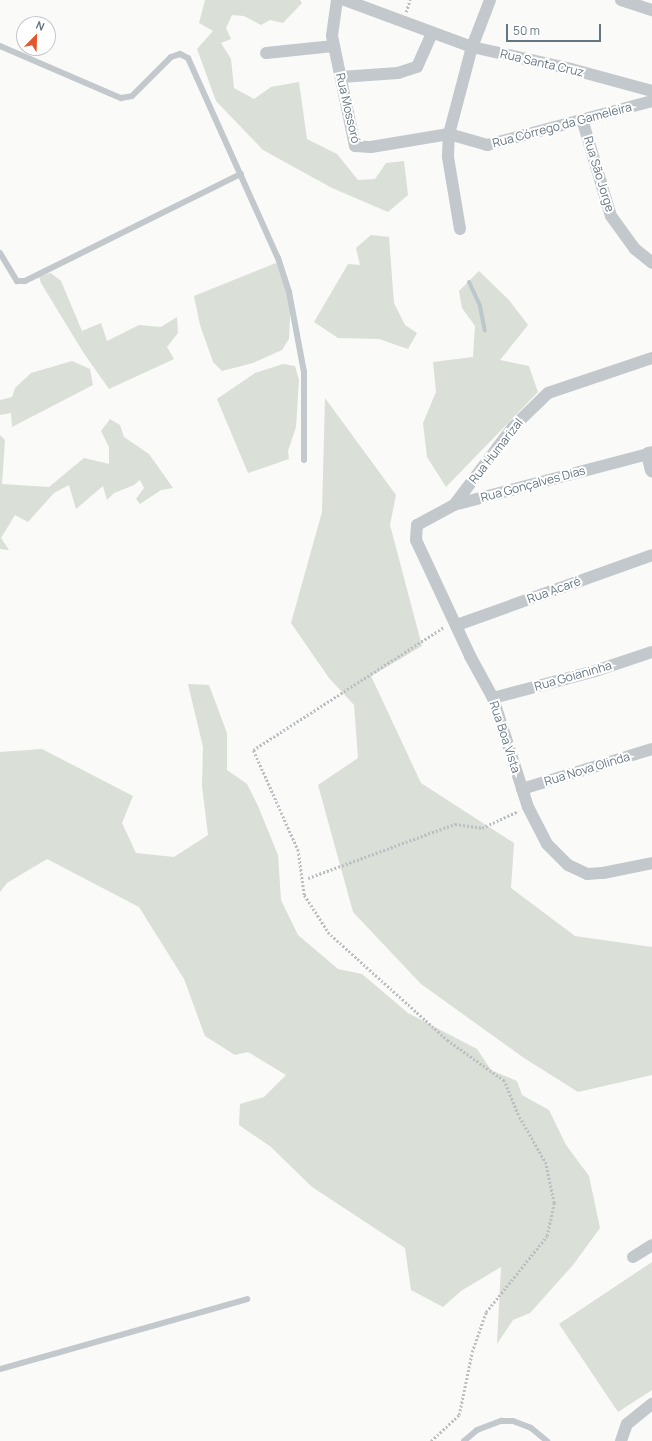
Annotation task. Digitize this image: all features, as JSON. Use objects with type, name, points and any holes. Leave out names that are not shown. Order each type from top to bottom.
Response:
[{"type":"street","name":"Rua Mossoró","points":[[337,0],[332,26],[334,46],[355,146],[358,148],[449,134]]},
{"type":"street","name":"Rua Santa Cruz","points":[[345,0],[432,34],[472,47],[571,69],[652,91]]},
{"type":"street","points":[[460,228],[448,157],[449,134],[472,47],[490,0]]},
{"type":"street","points":[[621,0],[652,10]]},
{"type":"street","points":[[341,77],[398,73],[417,67],[432,34]]},
{"type":"street","points":[[266,53],[334,46]]},
{"type":"street","name":"Rua Córrego da Gameleira","points":[[449,134],[487,145],[652,101]]},
{"type":"street","name":"Rua São Jorge","points":[[582,119],[611,216],[622,233],[652,262]]},
{"type":"street","name":"Rua Humarizal","points":[[454,505],[512,426],[548,393],[652,358]]},
{"type":"street","points":[[650,454],[652,470]]},
{"type":"street","name":"Rua Gonçalves Dias","points":[[417,525],[454,505],[650,454]]},
{"type":"street","name":"Rua Boa Vista","points":[[417,525],[418,544],[493,698],[528,807],[547,844],[577,871],[596,874],[652,863]]},
{"type":"street","name":"Rua Acaré","points":[[456,622],[652,555]]},
{"type":"street","name":"Rua Goianinha","points":[[493,698],[595,671],[652,652]]},
{"type":"street","name":"Rua Nova Olinda","points":[[522,789],[652,749]]},
{"type":"street","points":[[633,1257],[652,1245]]},
{"type":"street","points":[[622,1440],[627,1424],[652,1404]]},
{"type":"lane","points":[[0,46],[121,98],[132,96],[171,57],[180,54],[188,58],[242,174],[278,258],[296,320],[304,372],[304,460]]},
{"type":"lane","points":[[0,253],[17,281],[25,281],[242,174]]},
{"type":"lane","points":[[0,1369],[247,1298]]},
{"type":"lane","points":[[464,1441],[477,1430],[501,1421],[513,1421],[531,1428],[547,1441]]},
{"type":"path","points":[[431,1441],[459,1415],[472,1352],[486,1312],[547,1236],[554,1202],[546,1164],[518,1115],[504,1081],[448,1041],[329,934],[304,895],[298,851],[254,750],[456,622]]},
{"type":"path","points":[[308,878],[455,824],[482,828],[528,807]]},
{"type":"shaded area","points":[[205,0],[300,0],[302,3],[283,23],[270,20],[261,25],[244,16],[232,15],[226,28],[231,39],[221,43],[231,59],[234,88],[254,99],[271,87],[299,82],[307,139],[337,154],[358,180],[375,179],[386,163],[404,161],[408,195],[388,212],[332,188],[263,150],[216,101],[197,49],[213,31],[199,23]]},
{"type":"shaded area","points":[[371,235],[389,237],[394,303],[405,325],[417,333],[408,349],[379,339],[338,338],[314,322],[348,264],[360,265],[356,248]]},
{"type":"shaded area","points":[[276,263],[291,299],[289,339],[282,350],[253,363],[222,371],[213,362],[200,325],[194,296]]},
{"type":"shaded area","points":[[479,271],[509,300],[528,325],[500,360],[529,366],[538,392],[446,487],[427,457],[423,423],[436,392],[433,362],[473,357],[475,326],[462,308],[459,291]]},
{"type":"shaded area","points":[[51,273],[61,281],[82,331],[101,323],[107,341],[139,325],[161,327],[177,317],[178,333],[167,347],[174,359],[109,389],[83,352],[41,283],[39,276]]},
{"type":"shaded area","points":[[72,361],[90,369],[93,385],[12,427],[11,413],[0,415],[0,400],[12,397],[15,388],[31,373]]},
{"type":"shaded area","points":[[283,364],[295,366],[299,380],[296,427],[288,451],[289,459],[248,473],[217,399],[255,373]]},
{"type":"shaded area","points":[[325,398],[396,495],[390,525],[422,646],[371,676],[421,783],[514,843],[511,888],[575,936],[652,947],[652,1075],[578,1092],[524,1058],[421,984],[353,912],[318,785],[358,758],[354,705],[329,678],[291,623],[322,512]]},
{"type":"shaded area","points":[[110,419],[120,425],[124,437],[149,454],[173,488],[161,490],[140,504],[136,499],[144,488],[140,480],[134,485],[114,493],[107,500],[103,486],[76,509],[69,485],[54,493],[28,522],[15,515],[1,538],[9,550],[0,549],[0,435],[5,440],[2,484],[49,487],[84,458],[109,464],[109,447],[101,431]]},
{"type":"shaded area","points":[[188,684],[209,685],[227,733],[227,770],[247,784],[258,806],[278,855],[281,900],[298,935],[338,969],[362,974],[408,1013],[477,1049],[491,1070],[517,1081],[522,1095],[549,1110],[566,1145],[589,1176],[600,1228],[573,1265],[530,1313],[513,1320],[497,1344],[501,1267],[461,1291],[443,1307],[411,1290],[405,1248],[312,1187],[271,1147],[239,1125],[240,1104],[264,1097],[286,1075],[248,1052],[235,1055],[205,1036],[184,979],[139,907],[47,859],[7,883],[0,892],[0,752],[42,749],[133,796],[122,823],[136,853],[174,857],[208,835],[202,786],[203,747]]},
{"type":"shaded area","points":[[652,1262],[652,1390],[618,1412],[559,1324]]},
{"type":"waterway","points":[[469,282],[480,306],[485,331]]}]
